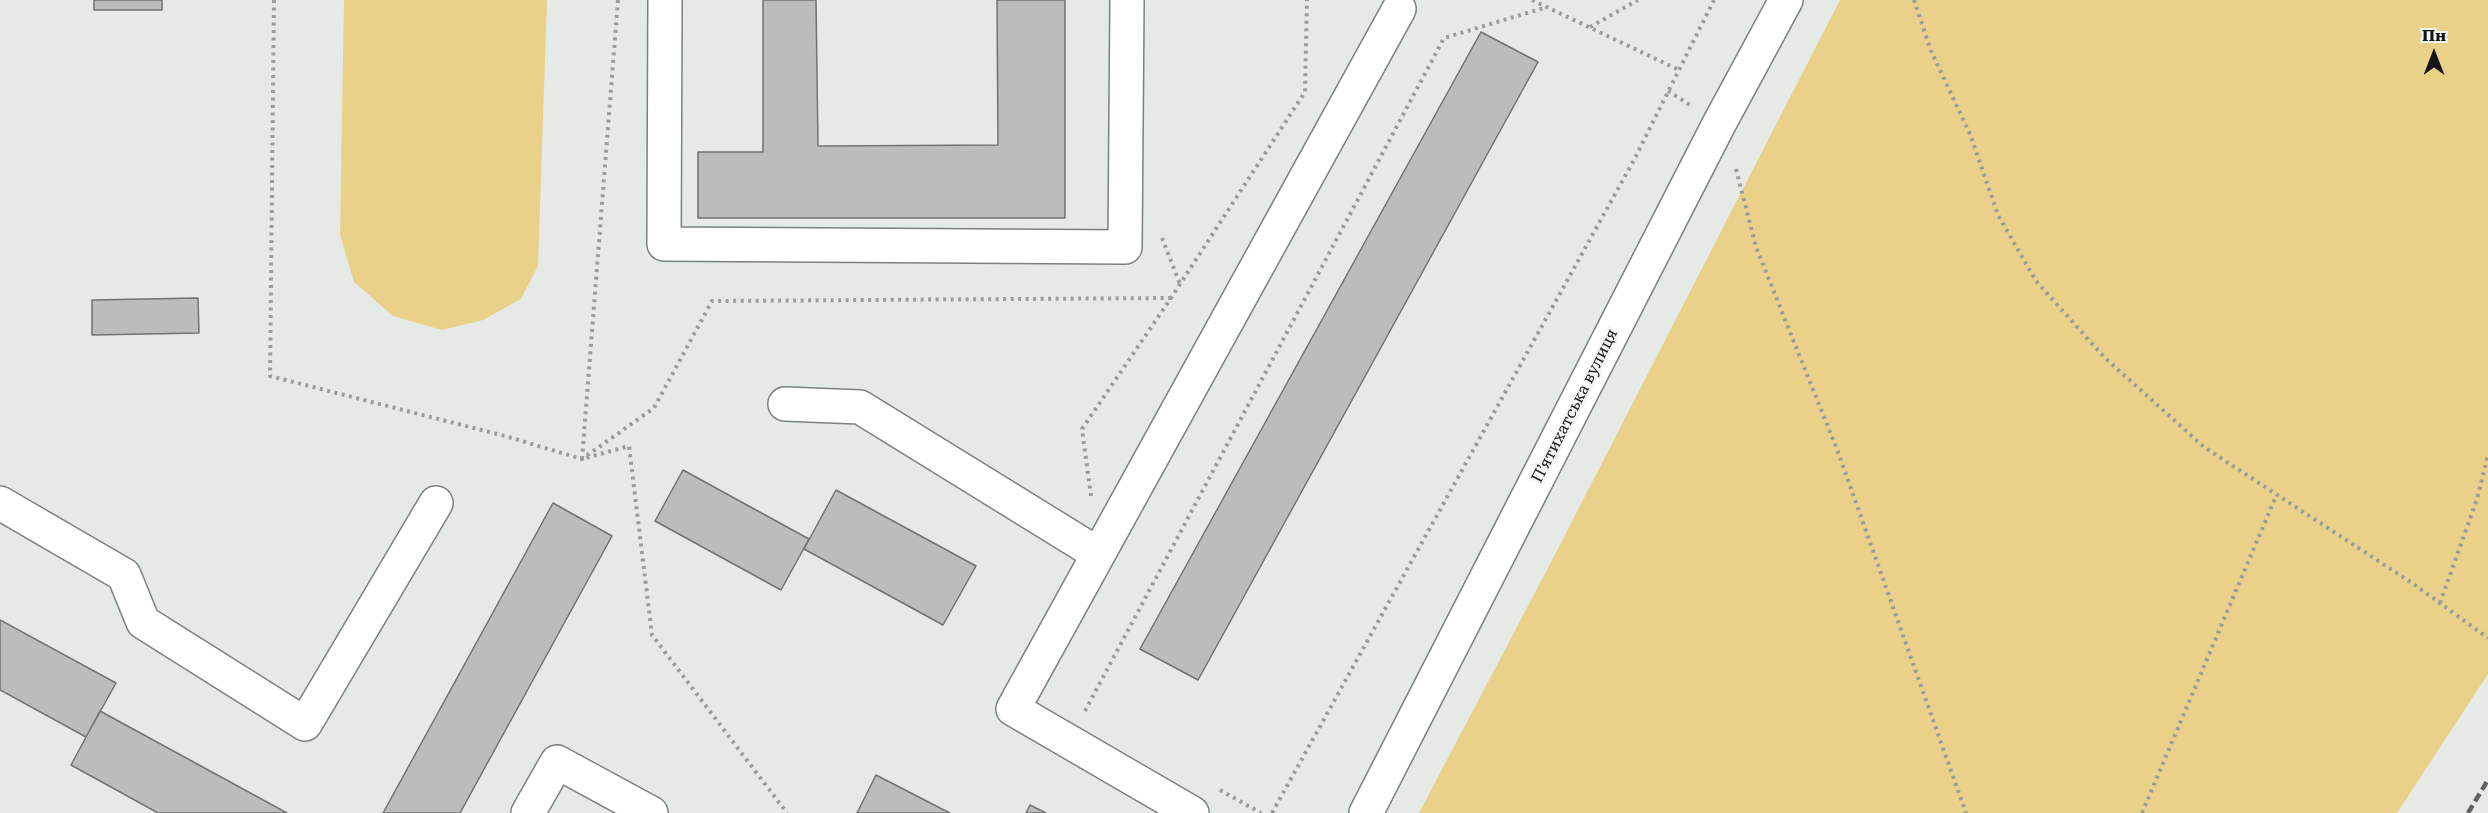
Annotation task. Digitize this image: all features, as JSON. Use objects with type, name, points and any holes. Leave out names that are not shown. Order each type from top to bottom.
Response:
[{"type":"street","points":[[665,0],[664,244],[1113,247],[1125,247],[1126,0]]},
{"type":"street","name":"П’ятихатська вулиця","points":[[1366,813],[1719,124],[1786,0]]},
{"type":"street","points":[[1192,813],[1013,709],[1399,9]]},
{"type":"street","points":[[785,404],[860,407],[1098,554]]},
{"type":"street","points":[[0,503],[124,575],[142,621],[305,724],[436,503]]},
{"type":"street","points":[[528,813],[557,762],[651,813]]},
{"type":"path","points":[[274,0],[270,376],[505,436],[582,459],[629,446],[652,635],[788,813]]},
{"type":"path","points":[[582,459],[618,0]]},
{"type":"path","points":[[1091,497],[1082,429],[1171,298],[1305,92],[1307,0]]},
{"type":"path","points":[[1532,0],[1679,70]]},
{"type":"path","points":[[1590,27],[1638,0]]},
{"type":"path","points":[[1272,813],[1634,160],[1713,0]]},
{"type":"path","points":[[1914,0],[1931,51],[1970,134],[1998,214],[2036,281],[2104,357],[2204,447],[2440,603],[2488,638]]},
{"type":"path","points":[[1083,714],[1443,38],[1547,7]]},
{"type":"path","points":[[1668,91],[1719,124],[1740,181],[1756,247],[1838,452],[1966,813]]},
{"type":"path","points":[[582,459],[654,408],[712,301],[1171,298]]},
{"type":"path","points":[[2440,603],[2477,498],[2488,455]]},
{"type":"path","points":[[2142,813],[2276,496]]},
{"type":"path","points":[[1219,790],[1261,813]]},
{"type":"shaded area","points":[[344,0],[547,0],[538,266],[521,299],[483,320],[442,330],[393,316],[354,282],[340,235]]},
{"type":"shaded area","points":[[1840,0],[2488,0],[2488,674],[2397,813],[1419,813],[1549,566]]},
{"type":"building","points":[[94,0],[162,0],[162,10],[94,10]]},
{"type":"building","points":[[763,0],[816,0],[818,146],[998,145],[997,0],[1065,0],[1065,218],[698,218],[698,152],[763,152]]},
{"type":"building","points":[[1481,32],[1538,62],[1198,680],[1140,649]]},
{"type":"building","points":[[198,298],[199,333],[92,335],[92,300]]},
{"type":"building","points":[[683,470],[809,539],[781,590],[655,521]]},
{"type":"building","points":[[836,490],[976,566],[943,625],[804,549]]},
{"type":"building","points":[[553,503],[612,536],[460,813],[383,813]]},
{"type":"building","points":[[0,620],[116,683],[86,737],[0,690]]},
{"type":"building","points":[[100,711],[287,813],[158,813],[71,765]]},
{"type":"building","points":[[876,775],[942,809],[950,813],[857,813]]},
{"type":"building","points":[[1030,805],[1046,813],[1026,813]]},
{"type":"railway","points":[[2468,813],[2488,780]]}]
